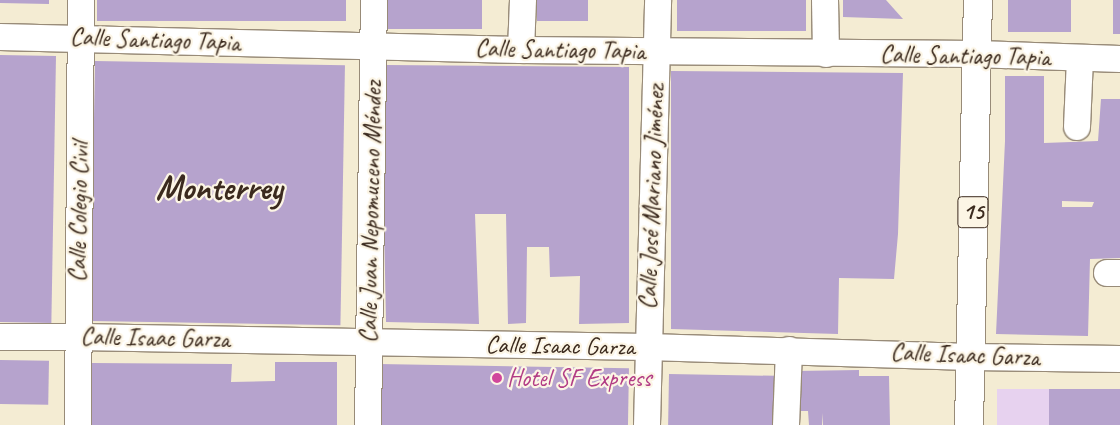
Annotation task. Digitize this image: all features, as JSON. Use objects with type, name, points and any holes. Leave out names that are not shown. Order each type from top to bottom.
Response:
[{"type":"highway","name":"15","points":[[969,425],[978,0]]},
{"type":"street","name":"Calle Colegio Civil","points":[[78,425],[81,0]]},
{"type":"street","name":"Calle Juan Nepomuceno Méndez","points":[[368,425],[374,0]]},
{"type":"street","points":[[521,50],[523,0]]},
{"type":"street","name":"Calle José Mariano Jiménez","points":[[647,425],[658,0]]},
{"type":"street","points":[[825,0],[826,54]]},
{"type":"street","name":"Calle Santiago Tapia","points":[[0,37],[81,37],[521,50],[976,54],[1120,59]]},
{"type":"street","points":[[1077,127],[1080,58]]},
{"type":"street","name":"Calle Isaac Garza","points":[[0,337],[78,336],[789,350],[970,357],[1120,358]]},
{"type":"street","points":[[786,425],[789,350]]},
{"type":"shaded area","points":[[997,389],[1120,389],[1120,425],[997,425]]},
{"type":"building","points":[[0,0],[49,0],[49,4],[0,3]]},
{"type":"building","points":[[97,0],[346,0],[346,21],[97,21]]},
{"type":"building","points":[[385,0],[482,0],[482,29],[385,29]]},
{"type":"building","points":[[537,0],[588,0],[588,21],[537,21]]},
{"type":"building","points":[[677,0],[806,0],[806,31],[677,31]]},
{"type":"building","points":[[843,0],[886,0],[903,19],[843,17]]},
{"type":"building","points":[[1008,0],[1071,0],[1071,32],[1008,32]]},
{"type":"building","points":[[1113,0],[1120,0],[1120,34],[1113,34]]},
{"type":"building","points":[[0,55],[56,56],[51,323],[0,322]]},
{"type":"building","points":[[95,61],[345,65],[340,325],[90,321]]},
{"type":"building","points":[[386,65],[629,67],[629,323],[579,324],[580,276],[550,277],[549,247],[527,247],[526,323],[508,324],[506,214],[475,214],[479,324],[386,322],[383,175]]},
{"type":"building","points":[[671,71],[903,73],[898,234],[894,279],[839,278],[838,334],[671,329]]},
{"type":"building","points":[[1005,76],[1044,76],[1044,143],[1098,141],[1101,99],[1120,99],[1120,258],[1090,259],[1088,336],[996,334],[1005,141]],"holes":[[[1062,201],[1094,202],[1092,207],[1062,207]]]},
{"type":"building","points":[[0,360],[49,361],[48,405],[0,404]]},
{"type":"building","points":[[275,362],[337,362],[337,425],[92,425],[92,363],[232,364],[231,382],[275,381]]},
{"type":"building","points":[[379,364],[629,368],[628,425],[378,425]]},
{"type":"building","points":[[859,370],[859,376],[889,376],[890,425],[823,425],[822,413],[822,425],[809,425],[808,411],[795,411],[796,371]]},
{"type":"building","points":[[669,374],[775,376],[774,425],[668,425]]},
{"type":"building","points":[[1049,389],[1120,389],[1120,425],[1049,425]]},
{"type":"place","name":"Hotel SF Express","points":[[497,378]]},
{"type":"district","name":"Monterrey","points":[[219,188]]}]
